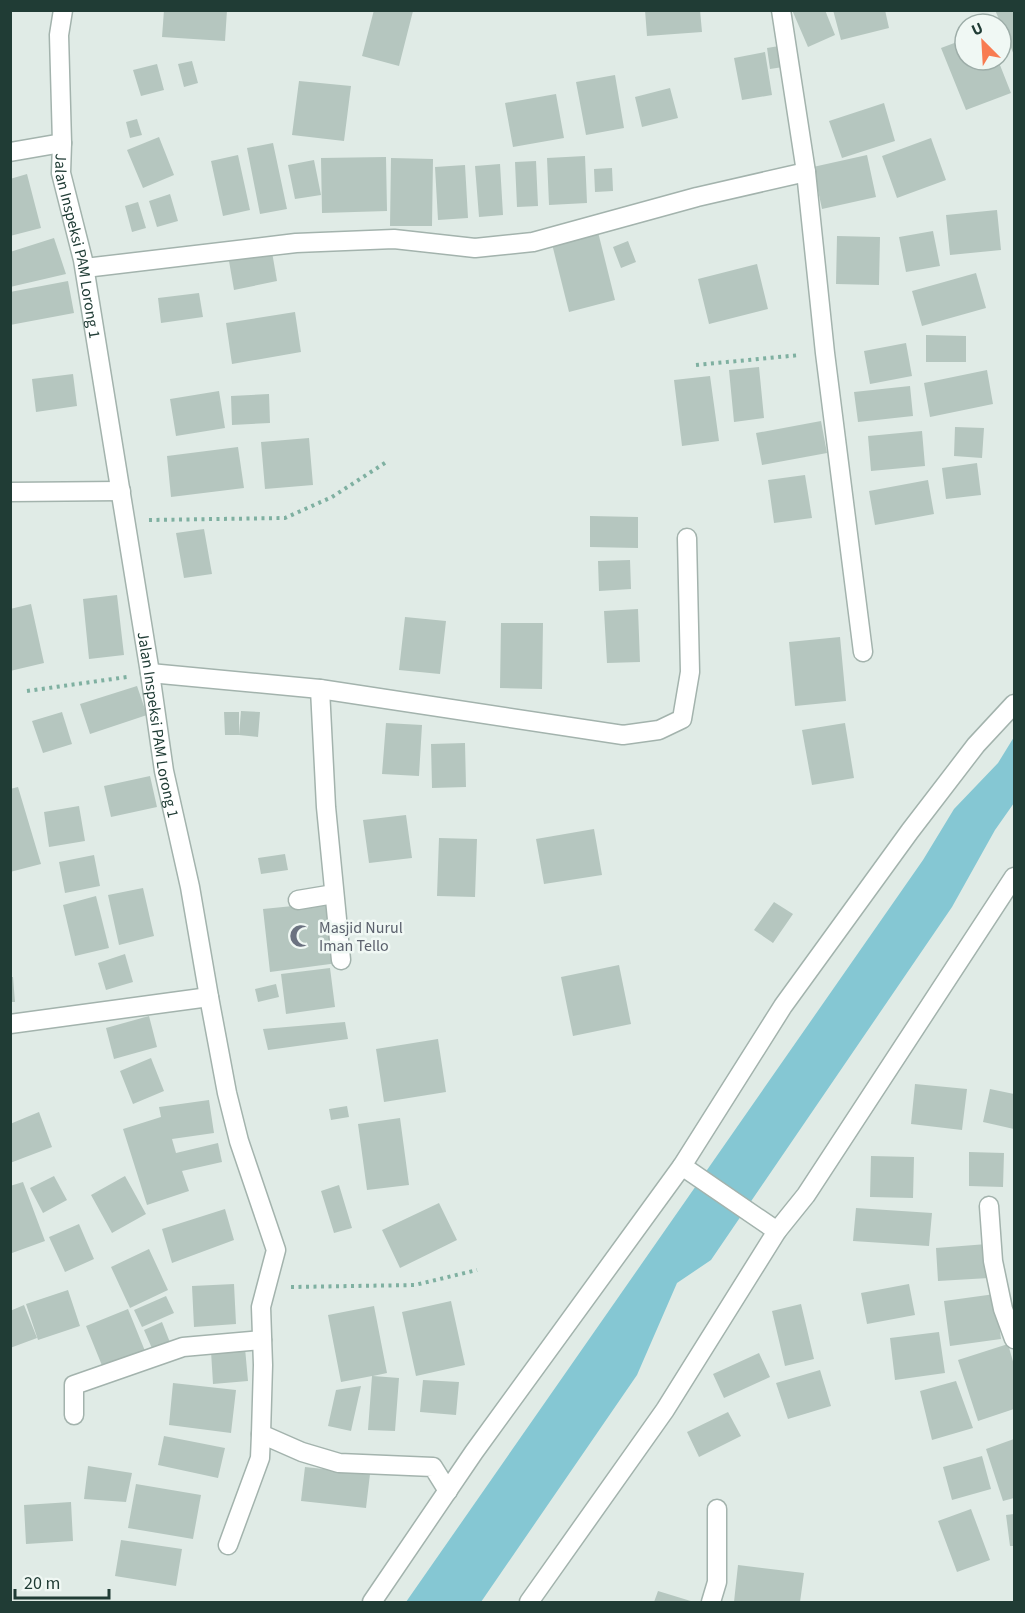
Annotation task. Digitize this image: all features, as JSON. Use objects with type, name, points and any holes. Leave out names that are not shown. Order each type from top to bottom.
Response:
[{"type":"street","name":"Jalan Inspeksi PAM Lorong 1","points":[[63,10],[59,35],[61,173],[85,268],[164,771],[190,886],[208,997],[239,1141],[276,1250],[261,1306],[263,1365],[260,1458],[228,1545]]},
{"type":"street","points":[[781,10],[806,172],[825,353],[863,652]]},
{"type":"street","points":[[10,152],[62,143]]},
{"type":"street","points":[[85,268],[296,243],[394,239],[475,248],[533,242],[697,197],[806,172]]},
{"type":"street","points":[[10,492],[121,491]]},
{"type":"street","points":[[150,673],[320,689],[623,735],[659,730],[682,718],[690,672],[687,538]]},
{"type":"street","points":[[320,689],[326,807],[341,960]]},
{"type":"street","points":[[372,1602],[474,1452],[682,1166],[783,1006],[910,831],[976,745],[1014,704]]},
{"type":"street","points":[[529,1602],[665,1410],[777,1231],[806,1194],[1014,877]]},
{"type":"street","points":[[298,900],[334,894]]},
{"type":"street","points":[[10,1024],[208,997]]},
{"type":"street","points":[[682,1166],[777,1231]]},
{"type":"street","points":[[989,1206],[993,1261],[1003,1309],[1014,1339]]},
{"type":"street","points":[[74,1415],[74,1385],[183,1347],[262,1340]]},
{"type":"street","points":[[261,1434],[302,1452],[339,1463],[433,1467],[448,1491]]},
{"type":"street","points":[[711,1602],[717,1582],[717,1509]]},
{"type":"path","points":[[696,365],[825,353]]},
{"type":"path","points":[[124,520],[285,518],[332,497],[388,461]]},
{"type":"path","points":[[27,691],[150,673]]},
{"type":"path","points":[[266,1288],[415,1285],[477,1270]]},
{"type":"water","points":[[1014,737],[1014,803],[995,830],[952,907],[711,1260],[677,1283],[637,1375],[481,1602],[406,1602],[923,860],[954,809],[998,763]]},
{"type":"building","points":[[164,10],[227,10],[225,41],[162,37]]},
{"type":"building","points":[[374,10],[413,11],[399,66],[362,56]]},
{"type":"building","points":[[645,10],[700,10],[702,32],[647,36]]},
{"type":"building","points":[[792,10],[825,10],[835,35],[808,47]]},
{"type":"building","points":[[833,10],[885,10],[889,28],[841,40]]},
{"type":"building","points":[[995,10],[1014,10],[1014,55],[1013,12],[996,12]]},
{"type":"building","points":[[953,44],[953,72],[1003,72],[1011,93],[966,110],[941,48]]},
{"type":"building","points":[[779,46],[783,67],[770,69],[767,48]]},
{"type":"building","points":[[765,52],[772,95],[742,100],[734,58]]},
{"type":"building","points":[[192,61],[198,83],[184,87],[178,64]]},
{"type":"building","points":[[157,64],[164,90],[141,96],[133,70]]},
{"type":"building","points":[[615,75],[624,128],[586,135],[576,82]]},
{"type":"building","points":[[299,81],[351,86],[344,141],[292,135]]},
{"type":"building","points":[[670,88],[678,118],[642,127],[635,97]]},
{"type":"building","points":[[556,94],[564,138],[513,147],[505,103]]},
{"type":"building","points":[[884,103],[895,141],[842,158],[829,121]]},
{"type":"building","points":[[137,119],[142,135],[130,138],[126,122]]},
{"type":"building","points":[[159,137],[174,175],[143,188],[127,150]]},
{"type":"building","points":[[931,138],[946,180],[897,198],[882,156]]},
{"type":"building","points":[[273,143],[287,209],[260,214],[247,148]]},
{"type":"building","points":[[238,155],[250,210],[223,216],[211,161]]},
{"type":"building","points":[[867,155],[876,197],[822,209],[813,167]]},
{"type":"building","points":[[585,156],[587,203],[549,205],[547,158]]},
{"type":"building","points":[[386,157],[387,211],[322,213],[321,158]]},
{"type":"building","points":[[391,158],[433,159],[432,226],[390,226]]},
{"type":"building","points":[[314,160],[321,195],[295,199],[288,165]]},
{"type":"building","points":[[536,161],[538,206],[517,207],[515,162]]},
{"type":"building","points":[[500,164],[503,215],[479,217],[475,166]]},
{"type":"building","points":[[465,165],[468,218],[438,220],[435,167]]},
{"type":"building","points":[[612,168],[613,191],[595,192],[594,169]]},
{"type":"building","points":[[27,174],[41,228],[10,236],[10,179]]},
{"type":"building","points":[[170,194],[178,221],[157,227],[149,201]]},
{"type":"building","points":[[138,202],[146,228],[132,232],[125,206]]},
{"type":"building","points":[[997,210],[1001,250],[950,255],[946,215]]},
{"type":"building","points":[[597,228],[615,300],[569,312],[551,240]]},
{"type":"building","points":[[933,231],[940,266],[906,272],[899,237]]},
{"type":"building","points":[[837,236],[880,237],[879,285],[836,284]]},
{"type":"building","points":[[54,238],[66,274],[10,287],[10,252]]},
{"type":"building","points":[[628,241],[636,262],[621,268],[613,247]]},
{"type":"building","points":[[272,252],[277,281],[234,290],[229,261]]},
{"type":"building","points":[[757,264],[768,309],[709,324],[698,279]]},
{"type":"building","points":[[976,273],[986,308],[922,326],[912,291]]},
{"type":"building","points":[[68,281],[74,313],[10,325],[10,292]]},
{"type":"building","points":[[199,293],[203,317],[161,323],[158,298]]},
{"type":"building","points":[[295,312],[301,352],[232,364],[226,323]]},
{"type":"building","points":[[926,335],[966,336],[966,362],[926,362]]},
{"type":"building","points":[[906,343],[912,376],[870,384],[864,351]]},
{"type":"building","points":[[759,367],[764,418],[734,422],[729,370]]},
{"type":"building","points":[[987,370],[993,404],[930,417],[924,383]]},
{"type":"building","points":[[73,374],[77,406],[36,412],[32,379]]},
{"type":"building","points":[[710,376],[719,441],[682,446],[674,380]]},
{"type":"building","points":[[910,386],[913,416],[858,422],[854,392]]},
{"type":"building","points":[[219,391],[225,428],[176,436],[170,399]]},
{"type":"building","points":[[269,394],[270,423],[232,425],[231,396]]},
{"type":"building","points":[[821,421],[827,453],[762,465],[756,433]]},
{"type":"building","points":[[955,427],[984,428],[982,458],[954,456]]},
{"type":"building","points":[[922,431],[925,466],[871,471],[868,436]]},
{"type":"building","points":[[309,438],[313,485],[265,489],[261,442]]},
{"type":"building","points":[[238,447],[244,488],[171,497],[167,456]]},
{"type":"building","points":[[977,463],[981,495],[946,499],[942,468]]},
{"type":"building","points":[[805,475],[812,518],[774,523],[768,480]]},
{"type":"building","points":[[928,480],[934,514],[875,525],[869,491]]},
{"type":"building","points":[[590,516],[638,517],[638,548],[590,547]]},
{"type":"building","points":[[204,529],[212,574],[184,578],[176,533]]},
{"type":"building","points":[[630,560],[631,589],[599,591],[598,561]]},
{"type":"building","points":[[117,595],[124,655],[89,659],[83,599]]},
{"type":"building","points":[[31,604],[44,663],[10,671],[10,609]]},
{"type":"building","points":[[638,609],[640,662],[607,663],[604,611]]},
{"type":"building","points":[[405,617],[446,621],[440,674],[399,670]]},
{"type":"building","points":[[501,623],[543,623],[542,689],[500,688]]},
{"type":"building","points":[[840,637],[846,701],[795,706],[789,642]]},
{"type":"building","points":[[137,686],[147,715],[90,734],[80,704]]},
{"type":"building","points":[[241,711],[260,712],[258,737],[239,735]]},
{"type":"building","points":[[62,712],[72,744],[43,753],[32,721]]},
{"type":"building","points":[[224,712],[239,712],[239,735],[225,735]]},
{"type":"building","points":[[386,723],[422,725],[419,776],[382,774]]},
{"type":"building","points":[[845,723],[854,778],[812,785],[802,730]]},
{"type":"building","points":[[465,743],[466,787],[432,788],[431,744]]},
{"type":"building","points":[[150,776],[157,807],[111,817],[104,786]]},
{"type":"building","points":[[18,787],[41,864],[10,872],[10,789]]},
{"type":"building","points":[[79,806],[85,841],[49,847],[44,812]]},
{"type":"building","points":[[406,815],[412,858],[369,863],[363,820]]},
{"type":"building","points":[[594,829],[602,875],[544,884],[536,839]]},
{"type":"building","points":[[439,838],[477,839],[475,897],[437,896]]},
{"type":"building","points":[[285,854],[288,870],[261,874],[258,858]]},
{"type":"building","points":[[94,855],[100,886],[65,893],[59,862]]},
{"type":"building","points":[[143,888],[154,936],[119,945],[108,895]]},
{"type":"building","points":[[96,896],[109,948],[75,956],[63,905]]},
{"type":"building","name":"Masjid Nurul Iman Tello","points":[[333,902],[338,963],[270,972],[263,909]]},
{"type":"building","points":[[774,902],[793,914],[773,943],[754,930]]},
{"type":"building","points":[[125,954],[133,982],[106,990],[98,963]]},
{"type":"building","points":[[619,965],[631,1024],[573,1036],[561,977]]},
{"type":"building","points":[[330,968],[335,1007],[286,1014],[281,974]]},
{"type":"building","points":[[10,977],[13,977],[15,1002],[10,1002]]},
{"type":"building","points":[[276,984],[279,997],[258,1002],[255,989]]},
{"type":"building","points":[[149,1016],[157,1047],[114,1059],[106,1028]]},
{"type":"building","points":[[345,1022],[348,1039],[268,1050],[263,1029]]},
{"type":"building","points":[[438,1039],[446,1092],[384,1102],[376,1049]]},
{"type":"building","points":[[151,1058],[164,1091],[133,1104],[120,1071]]},
{"type":"building","points":[[915,1084],[967,1089],[962,1130],[911,1124]]},
{"type":"building","points":[[990,1089],[1014,1094],[1014,1129],[983,1122]]},
{"type":"building","points":[[209,1100],[214,1133],[172,1139],[176,1153],[218,1143],[222,1162],[182,1171],[189,1191],[147,1205],[123,1129],[161,1117],[159,1107]]},
{"type":"building","points":[[347,1106],[349,1117],[331,1120],[329,1109]]},
{"type":"building","points":[[39,1112],[52,1147],[10,1163],[10,1124]]},
{"type":"building","points":[[400,1118],[409,1185],[367,1190],[358,1124]]},
{"type":"building","points":[[969,1152],[1004,1153],[1003,1187],[969,1186]]},
{"type":"building","points":[[871,1156],[914,1157],[913,1198],[870,1197]]},
{"type":"building","points":[[54,1176],[67,1200],[43,1213],[30,1188]]},
{"type":"building","points":[[125,1176],[146,1214],[112,1233],[91,1195]]},
{"type":"building","points":[[23,1182],[45,1241],[12,1253],[10,1249],[10,1186]]},
{"type":"building","points":[[339,1185],[352,1228],[334,1233],[321,1191]]},
{"type":"building","points":[[439,1203],[457,1240],[400,1268],[382,1230]]},
{"type":"building","points":[[856,1208],[932,1213],[929,1246],[853,1241]]},
{"type":"building","points":[[225,1209],[234,1240],[172,1263],[162,1229]]},
{"type":"building","points":[[79,1224],[94,1259],[65,1272],[49,1237]]},
{"type":"building","points":[[987,1244],[989,1278],[938,1281],[936,1248]]},
{"type":"building","points":[[149,1249],[168,1290],[130,1308],[111,1267]]},
{"type":"building","points":[[234,1284],[236,1324],[194,1327],[192,1286]]},
{"type":"building","points":[[909,1284],[915,1315],[867,1324],[861,1293]]},
{"type":"building","points":[[68,1290],[80,1326],[38,1340],[26,1304]]},
{"type":"building","points":[[995,1294],[1001,1339],[950,1346],[944,1301]]},
{"type":"building","points":[[166,1296],[174,1313],[142,1327],[134,1310]]},
{"type":"building","points":[[451,1301],[465,1365],[416,1376],[402,1312]]},
{"type":"building","points":[[801,1304],[814,1359],[785,1366],[772,1311]]},
{"type":"building","points":[[24,1305],[37,1338],[10,1348],[10,1311]]},
{"type":"building","points":[[374,1306],[387,1373],[373,1376],[399,1378],[395,1431],[368,1430],[372,1376],[341,1382],[328,1315]]},
{"type":"building","points":[[128,1309],[145,1351],[103,1368],[86,1326]]},
{"type":"building","points":[[162,1322],[171,1345],[154,1353],[144,1330]]},
{"type":"building","points":[[939,1332],[945,1373],[895,1380],[890,1338]]},
{"type":"building","points":[[1008,1344],[1014,1365],[1014,1409],[978,1421],[958,1360]]},
{"type":"building","points":[[245,1348],[248,1381],[213,1384],[211,1351]]},
{"type":"building","points":[[759,1353],[770,1377],[724,1398],[713,1374]]},
{"type":"building","points":[[820,1370],[831,1406],[788,1419],[776,1383]]},
{"type":"building","points":[[423,1380],[459,1382],[456,1415],[420,1412]]},
{"type":"building","points":[[956,1381],[973,1428],[932,1440],[920,1391]]},
{"type":"building","points":[[173,1383],[236,1390],[231,1433],[169,1425]]},
{"type":"building","points":[[361,1386],[351,1431],[328,1426],[336,1390]]},
{"type":"building","points":[[728,1412],[741,1436],[699,1457],[687,1432]]},
{"type":"building","points":[[164,1436],[225,1448],[218,1478],[158,1465]]},
{"type":"building","points":[[1014,1439],[1014,1498],[1003,1501],[986,1449]]},
{"type":"building","points":[[982,1456],[991,1489],[952,1500],[943,1467]]},
{"type":"building","points":[[88,1466],[132,1473],[126,1502],[84,1499]]},
{"type":"building","points":[[305,1467],[370,1474],[366,1508],[301,1501]]},
{"type":"building","points":[[136,1484],[201,1495],[193,1539],[128,1528]]},
{"type":"building","points":[[71,1502],[73,1541],[26,1544],[24,1505]]},
{"type":"building","points":[[971,1509],[990,1560],[957,1572],[938,1521]]},
{"type":"building","points":[[1014,1514],[1014,1546],[1010,1546],[1006,1515]]},
{"type":"building","points":[[121,1540],[182,1549],[176,1586],[115,1576]]},
{"type":"building","points":[[738,1565],[804,1573],[800,1602],[734,1602]]},
{"type":"building","points":[[658,1591],[694,1602],[654,1602]]},
{"type":"place","name":"Masjid Nurul Iman Tello","points":[[301,936]]}]
